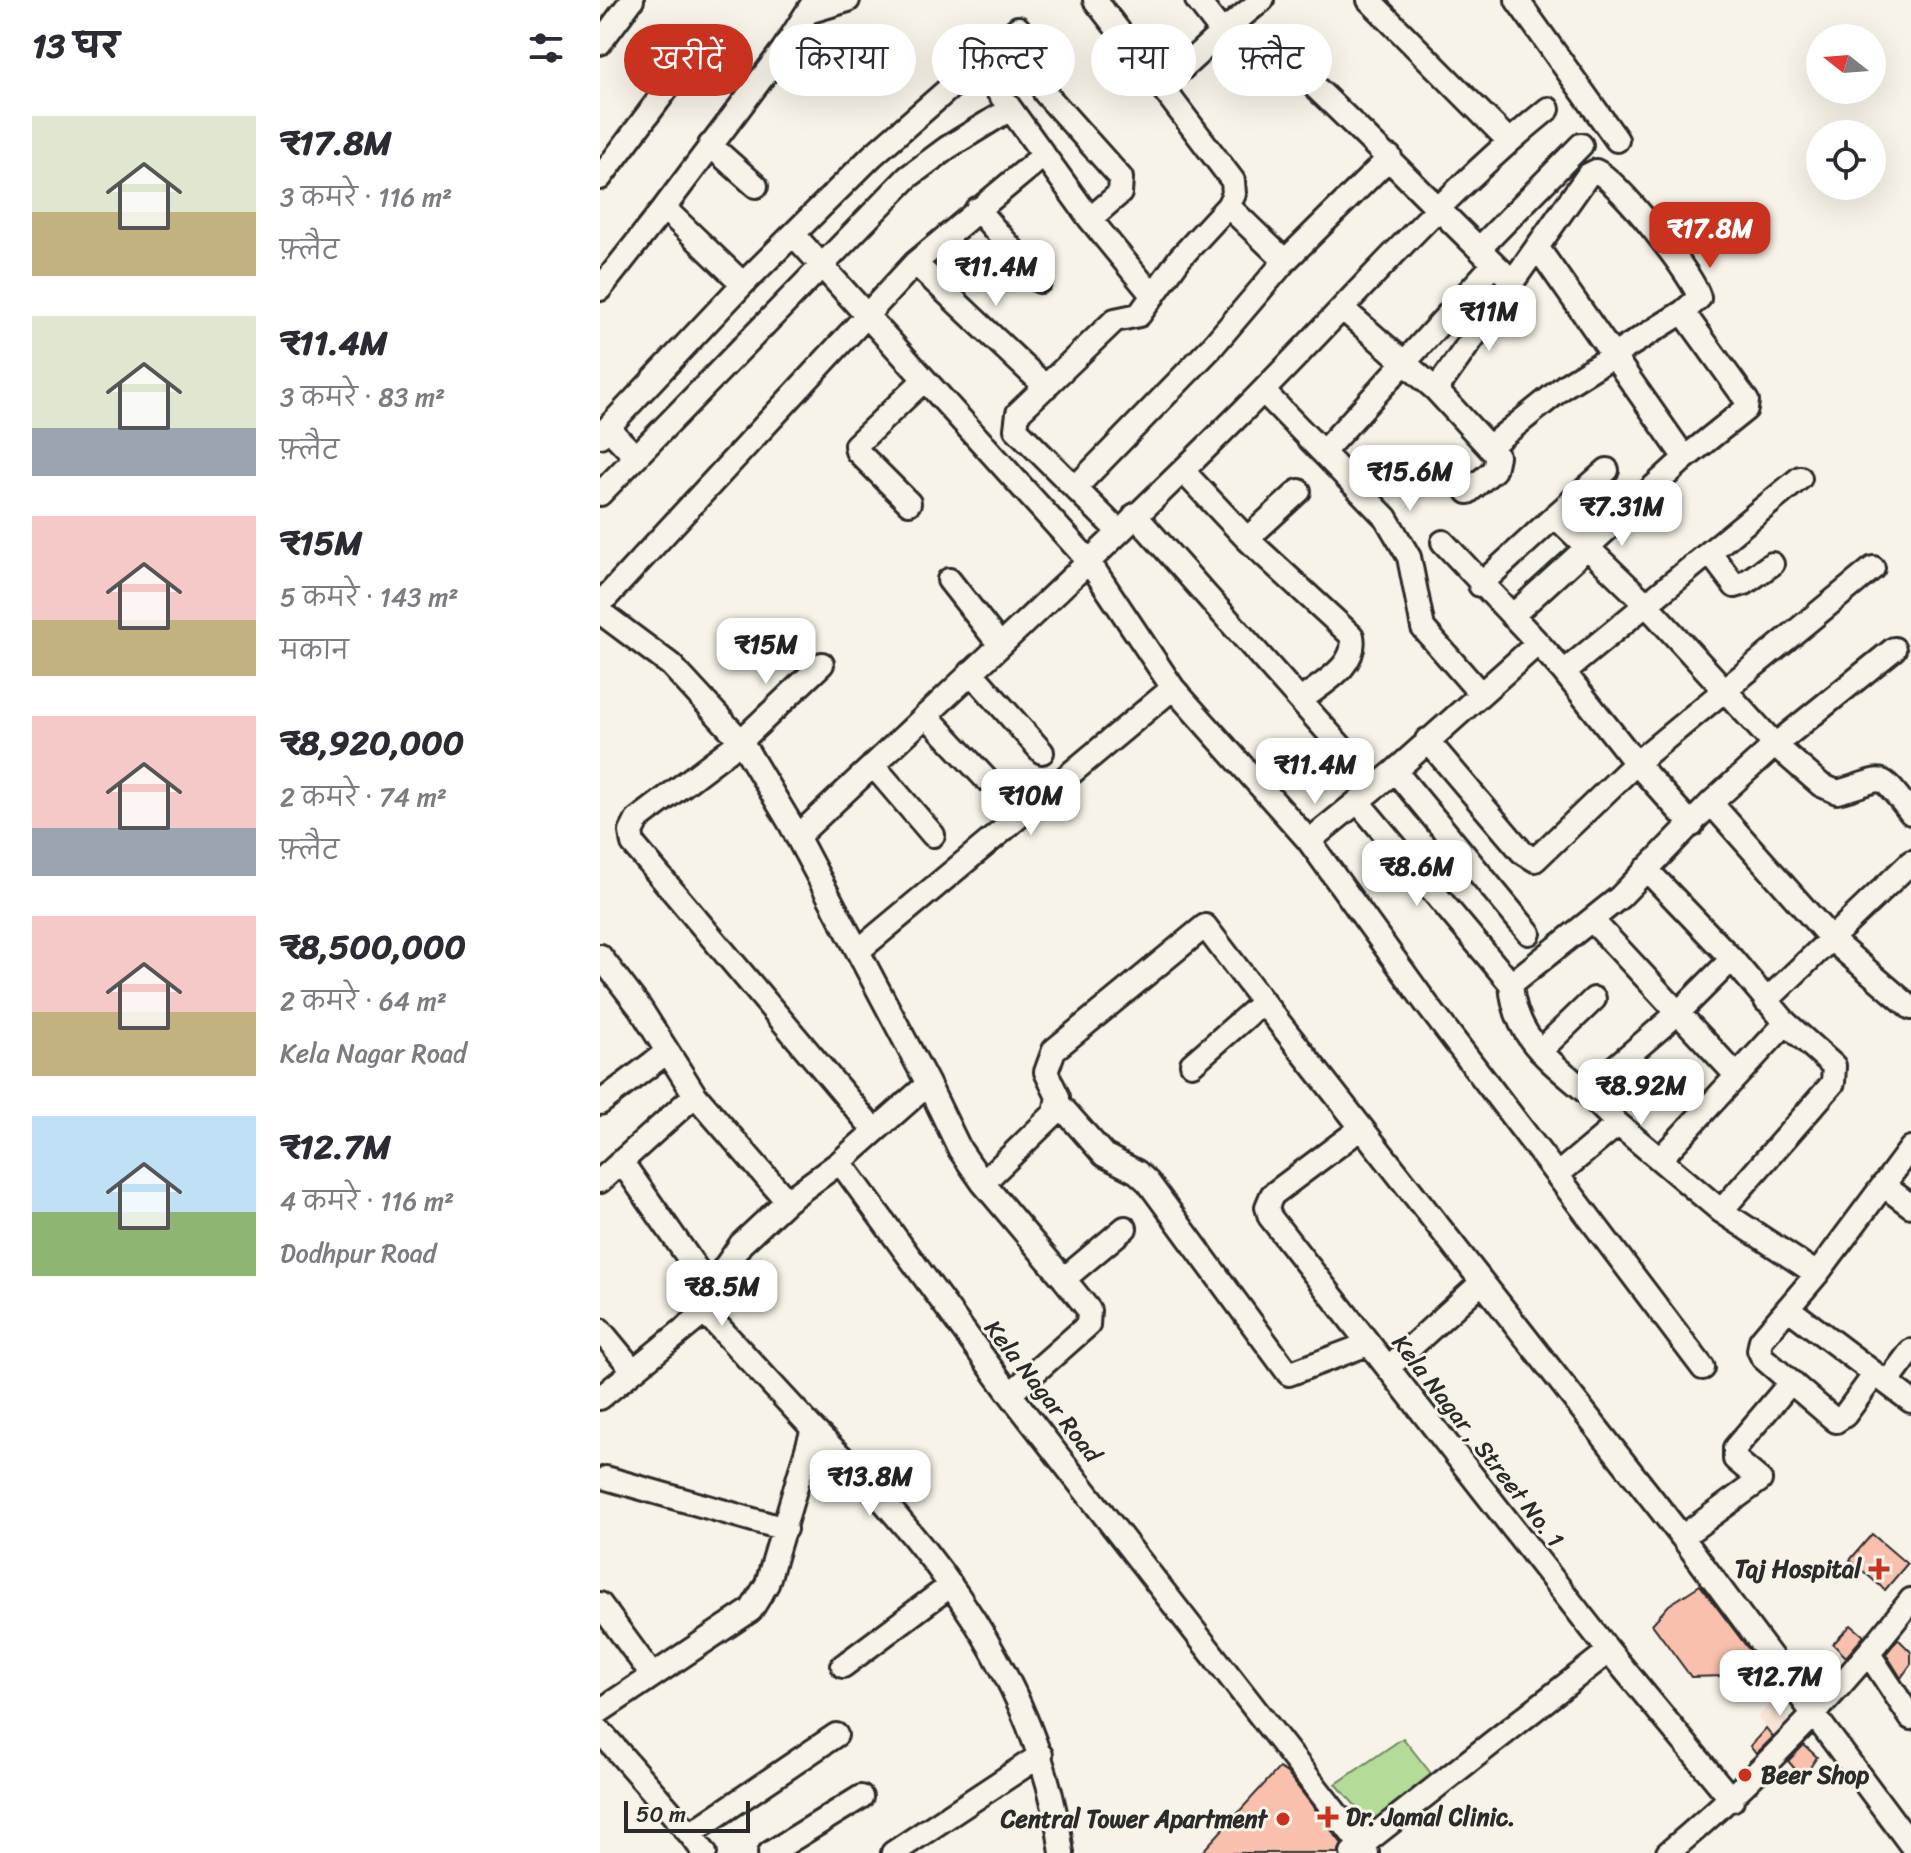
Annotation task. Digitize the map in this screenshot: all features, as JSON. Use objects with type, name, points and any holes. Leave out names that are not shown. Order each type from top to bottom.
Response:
[{"type":"street","points":[[600,289],[664,208],[813,5],[848,0]]},
{"type":"street","points":[[1095,0],[1113,24]]},
{"type":"street","points":[[1197,0],[1216,24]]},
{"type":"street","points":[[1232,24],[1262,0]]},
{"type":"street","points":[[1369,0],[1509,141]]},
{"type":"street","points":[[600,43],[626,2]]},
{"type":"street","points":[[1528,4],[1617,140]]},
{"type":"street","points":[[1196,56],[1212,41]]},
{"type":"street","points":[[600,178],[662,96]]},
{"type":"street","points":[[636,457],[604,432],[743,284],[872,156],[938,96]]},
{"type":"street","points":[[1001,96],[1090,219],[1153,296]]},
{"type":"street","points":[[1048,96],[1121,178],[1123,185],[1120,193],[1090,219]]},
{"type":"street","points":[[1118,531],[1077,486],[1016,429],[1018,413],[1115,320],[1139,315],[1180,258],[1228,206],[1234,194],[1233,181],[1169,96]]},
{"type":"street","points":[[1325,96],[1511,280]]},
{"type":"street","points":[[600,494],[908,177],[947,148],[1010,109]]},
{"type":"street","points":[[797,837],[1183,471],[1343,309],[1436,208],[1548,109]]},
{"type":"street","points":[[710,145],[756,186]]},
{"type":"street","points":[[1323,452],[1401,363],[1581,145]]},
{"type":"street","points":[[600,604],[864,314],[915,263],[1044,155]]},
{"type":"street","points":[[1077,486],[1211,348],[1285,261],[1390,157]]},
{"type":"street","points":[[1436,390],[1588,175],[1596,171],[1606,175],[1644,218],[1699,293],[1697,303],[1566,385],[1490,446]]},
{"type":"street","points":[[1228,206],[1285,261]]},
{"type":"street","points":[[664,208],[743,284]]},
{"type":"street","points":[[977,209],[1040,281]]},
{"type":"street","points":[[794,235],[1087,559],[1173,688],[1309,841],[1428,1006],[1703,1368]]},
{"type":"street","points":[[1537,247],[1685,458]]},
{"type":"street","points":[[915,263],[1046,387]]},
{"type":"street","points":[[1343,309],[1401,363],[1436,390],[1490,446],[1498,464],[1468,492]]},
{"type":"street","points":[[1512,616],[1685,458],[1741,415],[1747,401],[1683,312]]},
{"type":"street","points":[[909,503],[857,451],[856,445],[924,380]]},
{"type":"street","points":[[1263,391],[1386,518],[1401,540],[1416,580],[1423,628],[1432,643],[1479,692]]},
{"type":"street","points":[[1480,585],[1607,470]]},
{"type":"street","points":[[1183,471],[1247,539],[1352,636],[1355,649],[1350,660],[1301,700]]},
{"type":"street","points":[[1564,672],[1800,478]]},
{"type":"street","points":[[1247,539],[1299,491]]},
{"type":"street","points":[[1135,515],[1375,785]]},
{"type":"street","points":[[1555,516],[1645,603],[1722,691],[1775,745],[1821,785],[1837,792],[1874,778],[1883,780],[1911,813]]},
{"type":"street","points":[[1443,542],[1564,672],[1636,763],[1692,825]]},
{"type":"street","points":[[1710,553],[1735,586],[1745,583],[1772,564]]},
{"type":"street","points":[[1427,740],[1522,852],[1535,860],[1636,763],[1873,568]]},
{"type":"street","points":[[949,580],[1000,645]]},
{"type":"street","points":[[600,612],[671,665],[741,741],[797,837],[954,1139],[983,1183],[1089,1310],[1088,1325],[1010,1394]]},
{"type":"street","points":[[1309,841],[1395,771],[1479,692],[1538,643]]},
{"type":"street","points":[[1511,984],[1592,920],[1775,745],[1894,649]]},
{"type":"street","points":[[822,664],[741,741],[637,820],[631,832],[633,844],[875,1131]]},
{"type":"street","points":[[971,672],[1042,752]]},
{"type":"street","points":[[858,951],[1173,688]]},
{"type":"street","points":[[926,715],[986,779]]},
{"type":"street","points":[[873,765],[933,835]]},
{"type":"street","points":[[1395,771],[1529,933]]},
{"type":"street","points":[[1358,802],[1511,984],[1513,1011],[1540,1051],[1618,1124],[1721,1211],[1817,1274]]},
{"type":"street","points":[[1711,803],[1833,941],[1911,1008]]},
{"type":"street","points":[[1766,1001],[1833,941],[1911,862]]},
{"type":"street","points":[[1646,869],[1732,959],[1786,1023],[1834,1066],[1833,1083],[1721,1211]]},
{"type":"street","points":[[1592,920],[1737,1076]]},
{"type":"street","points":[[1368,1344],[1289,1374],[1148,1182],[1137,1172],[1104,1155],[1059,1104],[1046,1072],[1054,1050],[1205,926],[1323,1076],[1360,1129],[1682,1537],[1911,1845]]},
{"type":"street","points":[[601,958],[640,1008],[695,1095],[787,1201]]},
{"type":"street","points":[[1586,1092],[1679,1012],[1732,959]]},
{"type":"street","points":[[1540,1051],[1594,999]]},
{"type":"street","points":[[1192,1064],[1263,1002]]},
{"type":"street","points":[[1660,1159],[1786,1023]]},
{"type":"street","points":[[600,1103],[667,1052]]},
{"type":"street","points":[[600,1398],[710,1303],[723,1270],[741,1244],[787,1201],[840,1162],[928,1084]]},
{"type":"street","points":[[600,1181],[695,1095]]},
{"type":"street","points":[[983,1183],[1055,1113],[1059,1104]]},
{"type":"street","points":[[1557,1175],[1618,1124]]},
{"type":"street","name":"Kela Nagar , Street No. 1","points":[[1360,1129],[1272,1195],[1267,1207],[1270,1217],[1609,1651],[1732,1800]]},
{"type":"street","points":[[1911,1148],[1817,1274],[1761,1340],[1759,1350],[1763,1358],[1836,1421],[1911,1351]]},
{"type":"street","points":[[621,1161],[710,1303],[813,1429],[874,1488],[915,1534],[951,1585],[1006,1679],[1041,1755],[1058,1822],[1062,1853]]},
{"type":"street","name":"Kela Nagar Road","points":[[840,1162],[1010,1394],[1360,1850]]},
{"type":"street","points":[[1883,1185],[1911,1206]]},
{"type":"street","points":[[1064,1279],[1125,1228]]},
{"type":"street","points":[[1388,1368],[1481,1283]]},
{"type":"street","points":[[1789,1309],[1911,1401]]},
{"type":"street","points":[[600,1330],[633,1370]]},
{"type":"street","points":[[1682,1537],[1760,1480],[1735,1459],[1735,1448],[1791,1382]]},
{"type":"street","points":[[600,1711],[751,1610],[767,1584],[813,1429]]},
{"type":"street","points":[[606,1478],[785,1529]]},
{"type":"street","points":[[843,1666],[951,1585]]},
{"type":"street","points":[[1668,1853],[1732,1800],[1815,1714],[1869,1654],[1911,1600]]},
{"type":"street","points":[[602,1612],[652,1675]]},
{"type":"street","points":[[1360,1850],[1609,1651]]},
{"type":"street","points":[[1869,1654],[1911,1718]]},
{"type":"street","points":[[600,1731],[705,1853]]},
{"type":"street","points":[[690,1834],[836,1735]]},
{"type":"street","points":[[893,1853],[1041,1755]]},
{"type":"street","points":[[770,1853],[861,1797]]},
{"type":"shaded area","points":[[1772,1703],[1797,1733],[1784,1747],[1757,1717]]},
{"type":"green space","points":[[1403,1738],[1437,1781],[1376,1829],[1336,1784]]},
{"type":"building","points":[[1872,1534],[1907,1564],[1885,1590],[1850,1560]]},
{"type":"building","points":[[1700,1585],[1750,1651],[1724,1676],[1691,1677],[1652,1624],[1669,1605]]},
{"type":"building","points":[[1851,1625],[1864,1636],[1846,1657],[1833,1644]]},
{"type":"building","points":[[1898,1639],[1911,1652],[1911,1664],[1901,1678],[1886,1654]]},
{"type":"building","points":[[1766,1728],[1773,1737],[1756,1754],[1750,1746]]},
{"type":"building","points":[[1804,1745],[1817,1757],[1803,1778],[1788,1761]]},
{"type":"building","name":"Central Tower Apartment","points":[[1279,1768],[1287,1773],[1342,1844],[1338,1853],[1201,1853]]},
{"type":"place","name":"Taj Hospital","points":[[1879,1569]]},
{"type":"place","name":"Beer Shop","points":[[1745,1775]]},
{"type":"place","name":"Dr. Jamal Clinic.","points":[[1328,1817]]},
{"type":"place","name":"Central Tower Apartment","points":[[1283,1819]]}]
